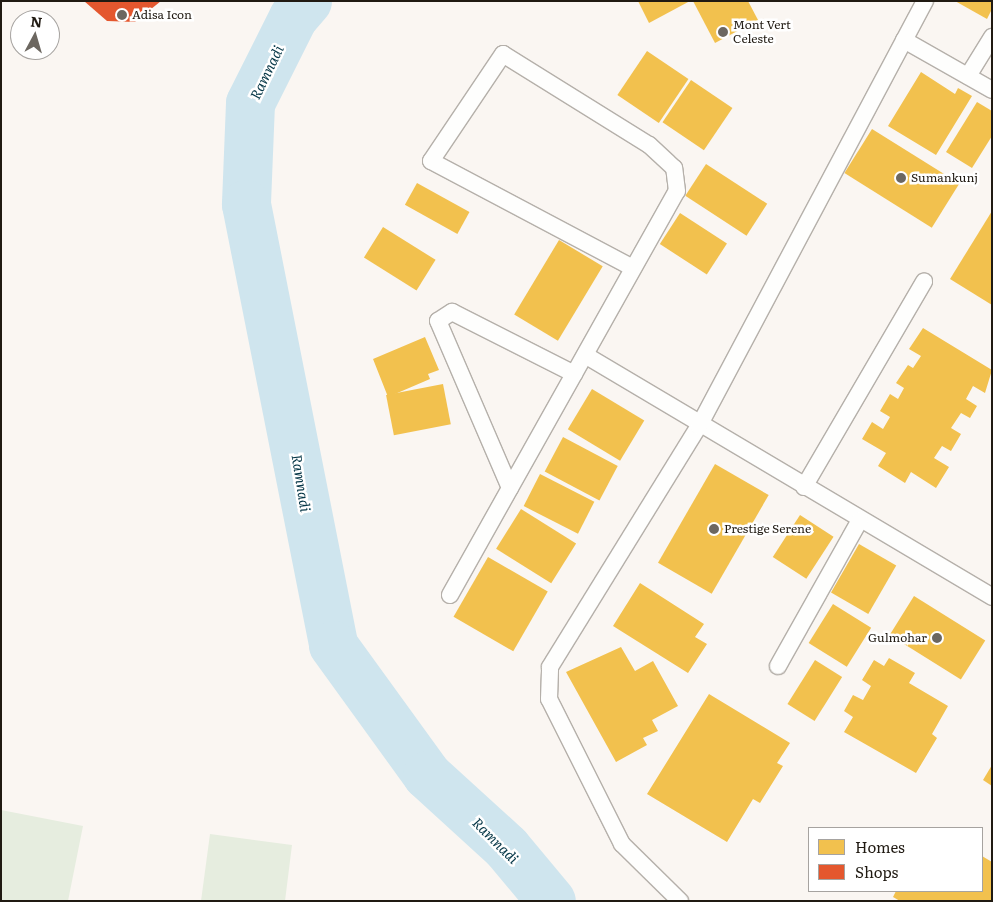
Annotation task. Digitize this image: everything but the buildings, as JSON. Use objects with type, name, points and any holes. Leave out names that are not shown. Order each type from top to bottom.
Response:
[{"type":"lane","points":[[680,901],[622,844],[550,699],[548,683],[550,667],[699,426],[925,1]]},
{"type":"lane","points":[[968,76],[992,37]]},
{"type":"lane","points":[[904,40],[992,90]]},
{"type":"lane","points":[[450,595],[585,355],[631,267],[677,191],[674,168],[649,145],[503,54],[431,162],[631,267]]},
{"type":"lane","points":[[804,487],[924,282]]},
{"type":"lane","points":[[510,488],[438,321],[452,312],[574,374]]},
{"type":"lane","points":[[585,355],[699,426],[992,597]]},
{"type":"lane","points":[[778,666],[860,520]]},
{"type":"shaded area","points":[[1,810],[83,826],[68,901],[1,901]]},
{"type":"shaded area","points":[[210,834],[292,845],[285,901],[201,901]]},
{"type":"waterway","name":"Ramnadi","points":[[307,1],[293,17],[250,103],[246,204],[333,645],[427,775],[506,847],[551,901]]},
{"type":"place","name":"Adisa Icon","points":[[122,15]]},
{"type":"place","name":"Mont Vert Celeste","points":[[723,32]]},
{"type":"place","name":"Sumankunj","points":[[901,178]]},
{"type":"place","name":"Prestige Serene","points":[[714,529]]},
{"type":"place","name":"Gulmohar","points":[[937,638]]}]
